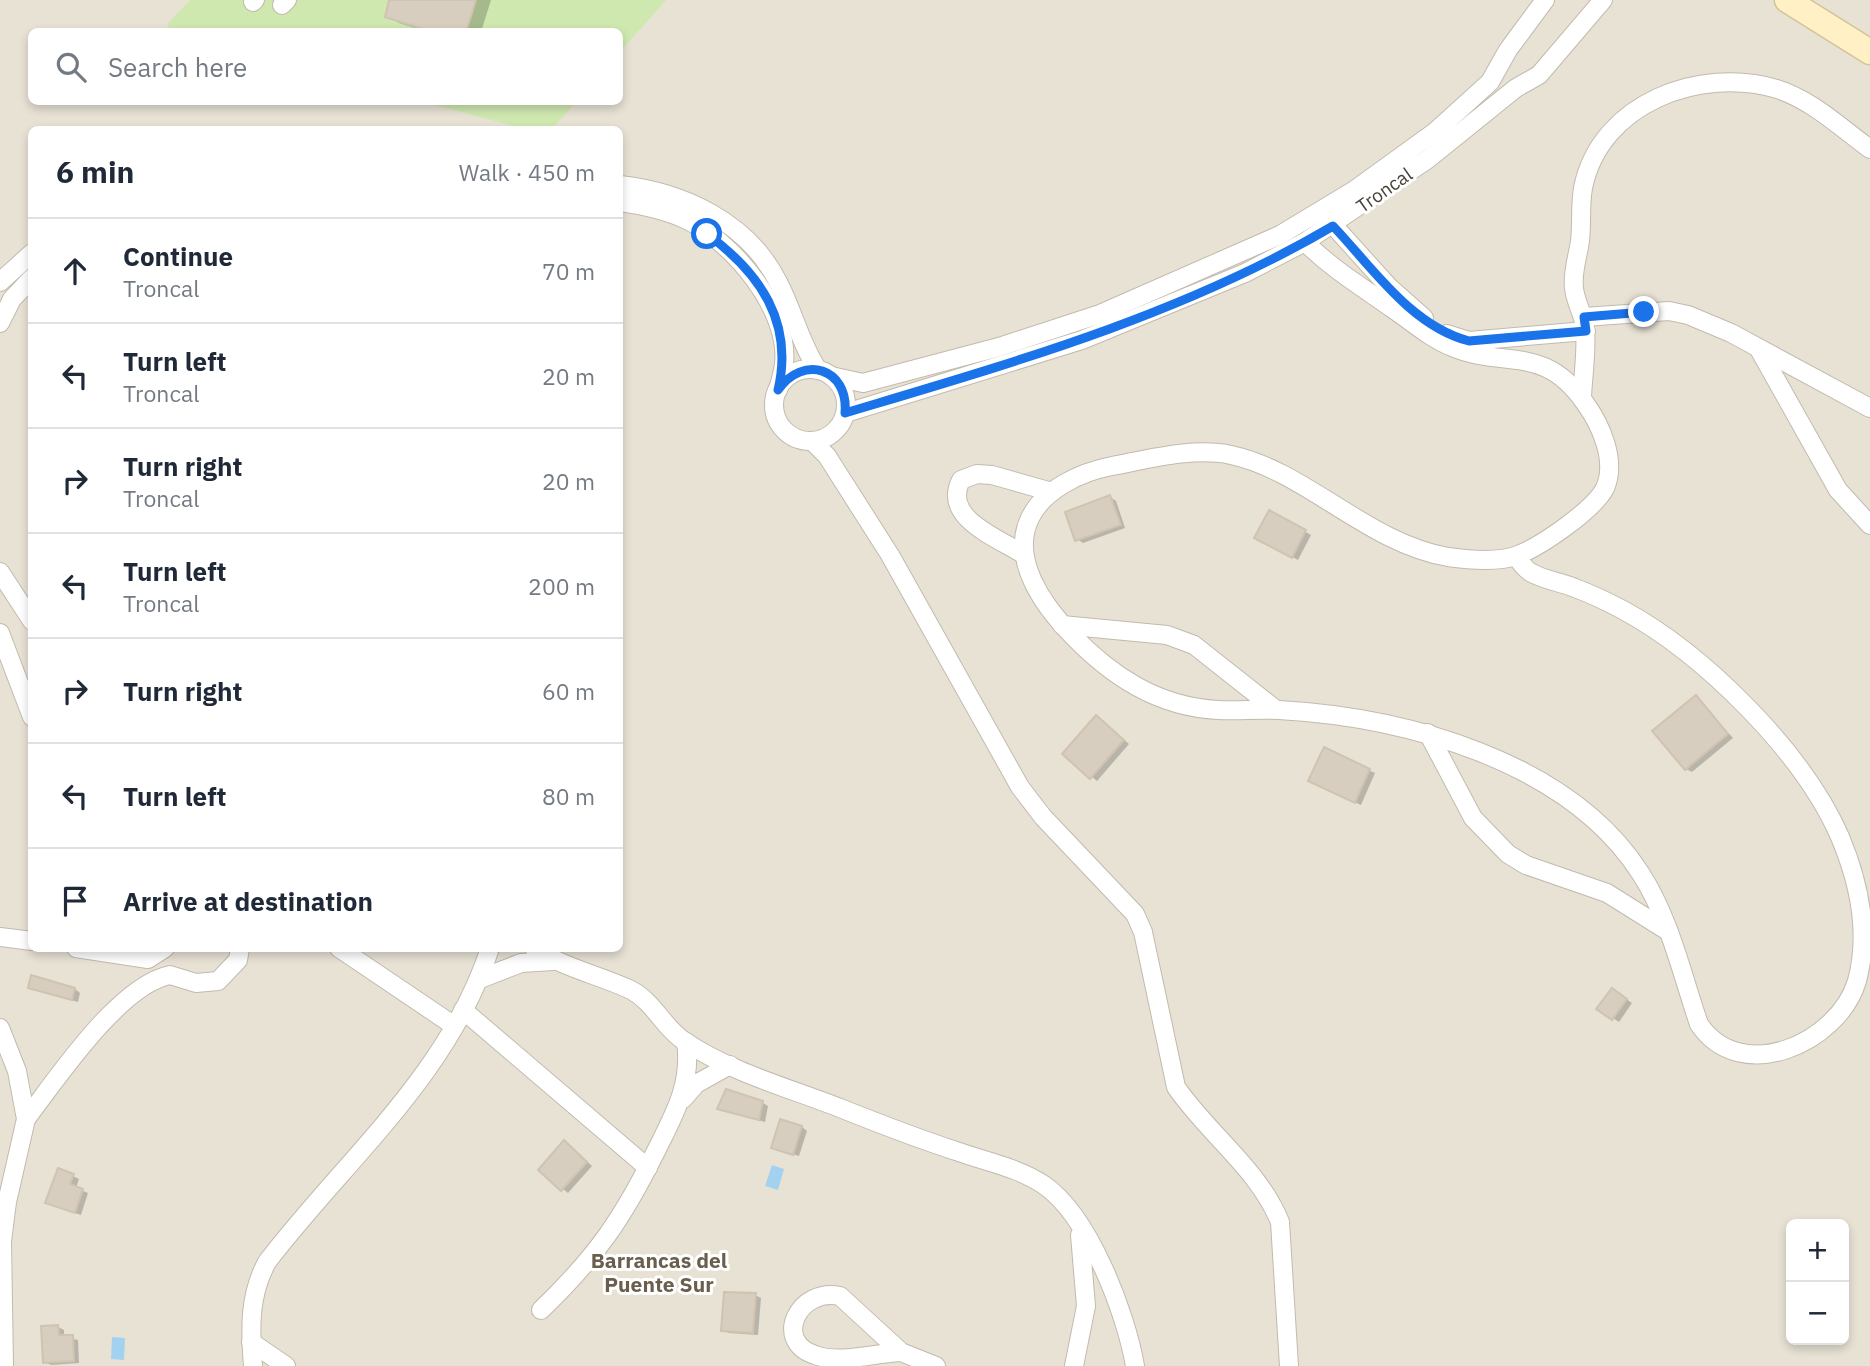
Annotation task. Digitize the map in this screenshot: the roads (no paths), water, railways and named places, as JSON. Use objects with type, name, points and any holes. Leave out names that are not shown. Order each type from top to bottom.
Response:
[{"type":"main road","points":[[1787,0],[1870,52]]},
{"type":"street","name":"Troncal","points":[[778,390],[794,373],[825,373],[850,381],[871,382],[999,346],[1100,314],[1280,235],[1353,191],[1436,131],[1464,107],[1490,82],[1508,50],[1545,0]]},
{"type":"street","name":"Troncal","points":[[845,413],[1082,340],[1245,273],[1305,242],[1333,226],[1428,159],[1516,88],[1539,75],[1603,0]]},
{"type":"street","points":[[1582,397],[1585,324],[1574,290],[1574,278],[1587,172],[1616,127],[1641,105],[1679,89],[1736,83],[1757,85],[1795,96],[1870,149]]},
{"type":"street","points":[[623,185],[649,188],[696,205],[743,237],[761,254],[778,280],[807,355],[844,392],[845,413],[835,432],[841,480]]},
{"type":"street","points":[[623,202],[638,204],[688,220],[730,251],[745,267],[759,285],[782,334],[784,364],[776,414],[780,425],[800,440],[812,441],[835,432]]},
{"type":"street","points":[[1333,226],[1389,287],[1445,334],[1469,341],[1669,311],[1707,321],[1870,408]]},
{"type":"street","points":[[1305,242],[1332,269],[1440,341],[1472,354],[1534,362],[1548,369],[1582,397],[1598,427],[1608,454],[1609,469],[1605,488],[1576,519],[1517,556],[1475,559],[1423,550],[1377,532],[1271,469],[1231,455],[1210,452],[1172,456],[1097,469],[1052,492],[1034,510],[1026,528],[1023,554],[1031,578],[1062,625],[1102,665],[1143,691],[1178,704],[1216,710],[1275,709],[1351,716],[1427,733],[1518,770],[1595,820],[1620,845],[1642,875],[1666,930],[1699,1024],[1707,1037],[1729,1051],[1748,1056],[1784,1052],[1833,1018],[1849,999],[1857,982],[1863,912],[1851,866],[1827,810],[1777,739],[1691,658],[1624,611],[1577,588],[1531,573],[1517,556]]},
{"type":"street","points":[[0,282],[28,257]]},
{"type":"street","points":[[0,323],[12,299],[28,282]]},
{"type":"street","points":[[1758,348],[1768,360],[1838,490],[1870,525]]},
{"type":"street","points":[[812,441],[827,456],[890,555],[1020,787],[1043,817],[1135,914],[1143,932],[1176,1087],[1189,1106],[1255,1178],[1271,1200],[1280,1222],[1289,1366]]},
{"type":"street","points":[[1023,554],[968,520],[957,506],[955,492],[961,480],[977,474],[1052,492]]},
{"type":"street","points":[[0,572],[28,615]]},
{"type":"street","points":[[1062,625],[1182,639],[1194,645],[1275,709]]},
{"type":"street","points":[[0,633],[28,706]]},
{"type":"street","points":[[1427,733],[1473,818],[1508,854],[1526,865],[1607,893],[1666,930]]},
{"type":"street","points":[[0,937],[28,941]]},
{"type":"street","points":[[102,952],[148,959],[159,952]]},
{"type":"street","points":[[26,1119],[98,1027],[160,977],[170,975],[208,984],[218,981],[238,960],[239,952]]},
{"type":"street","points":[[346,952],[458,1018],[648,1168]]},
{"type":"street","points":[[253,1366],[252,1304],[258,1279],[267,1262],[421,1081],[480,979],[489,952]]},
{"type":"street","points":[[540,952],[553,961],[631,990],[643,998],[673,1032],[686,1042],[730,1065],[1044,1185],[1065,1203],[1115,1293],[1131,1341],[1135,1366]]},
{"type":"street","points":[[148,959],[160,977]]},
{"type":"street","points":[[480,979],[521,963],[553,961]]},
{"type":"street","points":[[0,1028],[17,1071],[26,1119],[7,1202],[2,1241],[4,1366]]},
{"type":"street","points":[[682,1099],[688,1060],[686,1042]]},
{"type":"street","points":[[541,1310],[600,1247],[618,1223],[682,1099],[696,1084],[730,1065]]},
{"type":"street","points":[[1074,1366],[1086,1306],[1087,1282],[1078,1223]]},
{"type":"street","points":[[901,1352],[870,1353],[835,1359],[812,1355],[794,1336],[792,1326],[804,1304],[827,1293],[840,1296],[901,1352],[936,1366]]},
{"type":"street","points":[[251,1342],[286,1366]]},
{"type":"water","points":[[772,1165],[784,1169],[778,1190],[765,1186]]},
{"type":"water","points":[[112,1337],[125,1338],[124,1360],[111,1359]]},
{"type":"district","name":"Barrancas del Puente Sur","points":[[659,1272]]}]
